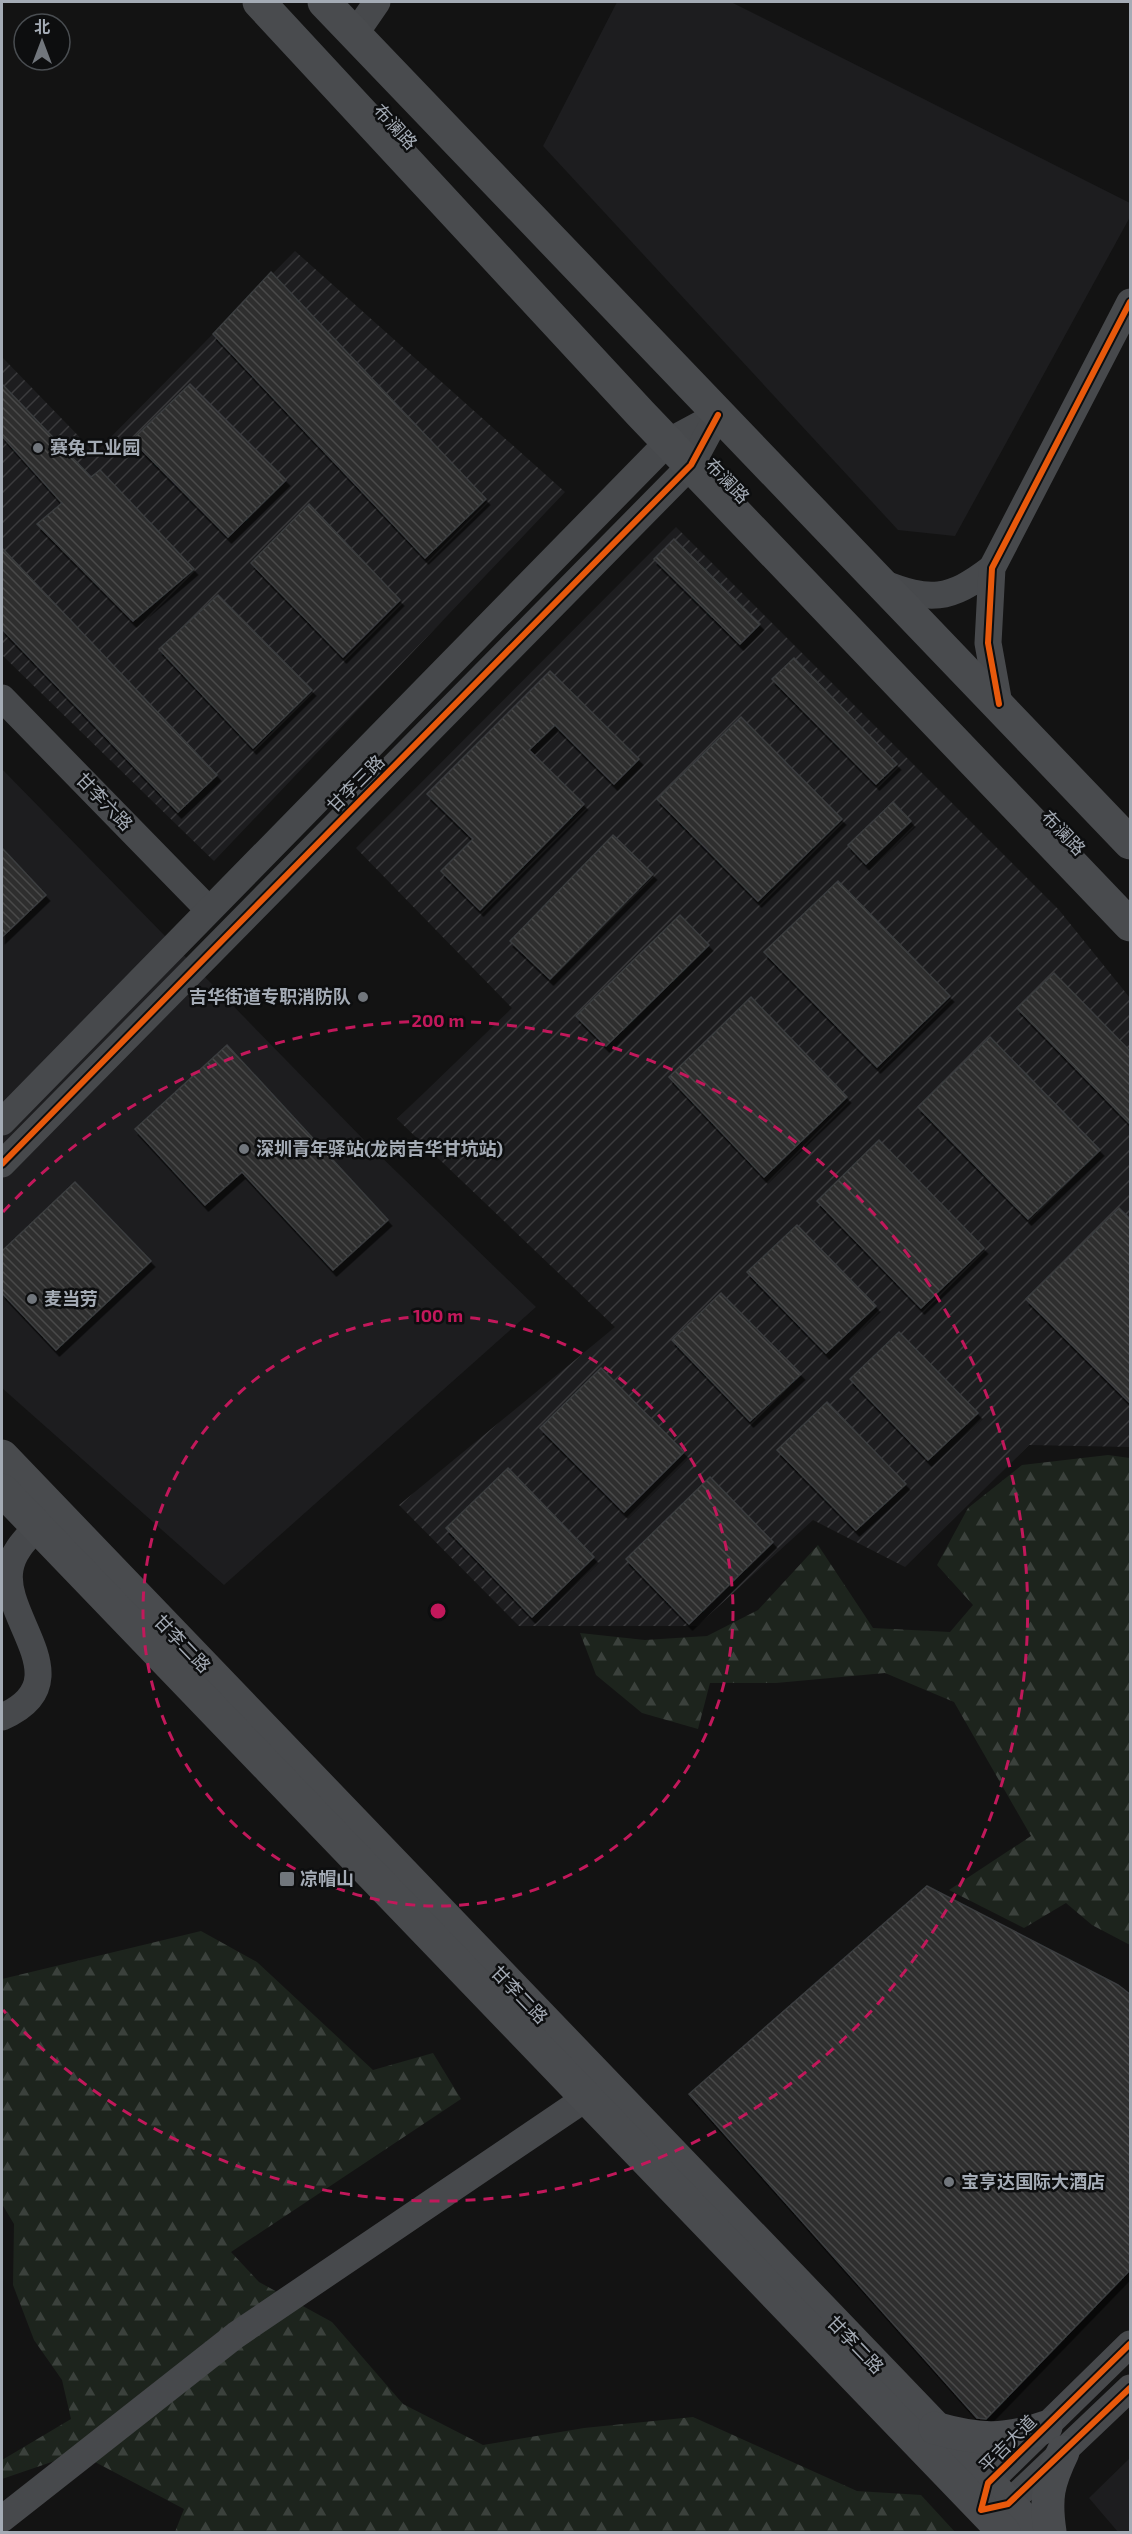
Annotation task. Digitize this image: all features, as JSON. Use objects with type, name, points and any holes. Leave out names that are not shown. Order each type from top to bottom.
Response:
[{"type":"main road","name":"布澜路","points":[[259,2],[668,442],[1131,925]]},
{"type":"main road","name":"布澜路","points":[[324,2],[1131,843]]},
{"type":"main road","name":"甘李二路","points":[[2,1456],[934,2428],[995,2507]]},
{"type":"main road","name":"甘李二路","points":[[2,1490],[586,2098],[995,2507],[1036,2532]]},
{"type":"main road","points":[[934,2428],[965,2436],[994,2439],[1020,2436],[1054,2439],[1046,2505],[1050,2532]]},
{"type":"street","points":[[355,34],[377,2]]},
{"type":"street","points":[[999,704],[988,643],[992,568],[1131,303]]},
{"type":"street","name":"甘李三路","points":[[2,1122],[668,442],[718,415]]},
{"type":"street","name":"甘李三路","points":[[2,1164],[691,465],[718,415]]},
{"type":"street","points":[[880,582],[907,593],[934,596],[964,589],[992,568]]},
{"type":"street","name":"甘李六路","points":[[2,698],[206,907]]},
{"type":"street","points":[[2,1717],[30,1697],[36,1680],[36,1653],[10,1590],[10,1568],[19,1546],[38,1527]]},
{"type":"street","points":[[2,2519],[236,2335],[586,2098]]},
{"type":"street","name":"平吉大道","points":[[995,2507],[1131,2344]]},
{"type":"street","name":"平吉大道","points":[[1054,2439],[1131,2388]]},
{"type":"shaded area","points":[[617,2],[731,2],[1130,203],[1130,217],[955,536],[898,530],[543,146]]},
{"type":"shaded area","name":"赛兔工业园","points":[[295,251],[565,492],[214,861],[2,655],[2,357],[95,453]]},
{"type":"shaded area","points":[[676,527],[1059,910],[1130,998],[1130,1447],[1029,1445],[905,1567],[813,1520],[697,1626],[519,1626],[399,1505],[615,1327],[397,1119],[512,1008],[356,848]]},
{"type":"shaded area","points":[[2,769],[369,1145],[536,1307],[224,1585],[2,1388]]},
{"type":"shaded area","points":[[1130,2458],[1130,2532],[1118,2532],[1089,2498]]},
{"type":"green space","points":[[1108,1455],[1130,1458],[1130,1945],[1092,1925],[1066,1903],[1024,1928],[949,1890],[1031,1836],[954,1702],[885,1673],[776,1683],[710,1683],[698,1729],[642,1713],[596,1675],[580,1633],[645,1640],[707,1636],[758,1610],[818,1545],[873,1628],[950,1632],[973,1605],[937,1565],[968,1508],[1022,1465]]},
{"type":"green space","points":[[201,1931],[257,1962],[373,2070],[433,2053],[461,2099],[231,2252],[259,2282],[332,2322],[403,2404],[483,2445],[584,2428],[693,2417],[857,2491],[921,2495],[955,2532],[175,2532],[184,2509],[78,2453],[2,2479],[2,2460],[71,2419],[62,2380],[34,2340],[13,2285],[14,2224],[2,2204],[2,1979]]},
{"type":"building","points":[[271,272],[486,499],[425,558],[213,334]]},
{"type":"building","points":[[2,384],[91,477],[100,470],[194,569],[133,621],[37,524],[62,503],[2,436]]},
{"type":"building","points":[[190,384],[286,480],[228,537],[132,440]]},
{"type":"building","points":[[309,504],[400,600],[343,657],[251,563]]},
{"type":"building","points":[[674,539],[760,624],[740,644],[654,559]]},
{"type":"building","points":[[2,548],[217,775],[178,812],[2,629]]},
{"type":"building","points":[[218,595],[312,690],[253,748],[159,649]]},
{"type":"building","points":[[794,658],[897,764],[876,784],[772,679]]},
{"type":"building","points":[[550,671],[639,759],[614,784],[555,725],[529,750],[584,804],[480,910],[441,871],[473,839],[427,794]]},
{"type":"building","points":[[741,717],[842,819],[758,901],[657,799]]},
{"type":"building","points":[[893,802],[911,821],[866,864],[848,845]]},
{"type":"building","points":[[613,835],[653,874],[550,979],[510,941]]},
{"type":"building","points":[[2,848],[46,895],[2,937]]},
{"type":"building","points":[[838,881],[950,996],[877,1067],[764,952]]},
{"type":"building","points":[[680,915],[709,945],[606,1046],[576,1016]]},
{"type":"building","points":[[1054,973],[1131,1052],[1131,1125],[1017,1008]]},
{"type":"building","points":[[751,997],[847,1097],[764,1177],[669,1077]]},
{"type":"building","points":[[990,1037],[1100,1150],[1028,1219],[918,1107]]},
{"type":"building","points":[[227,1045],[388,1220],[333,1270],[242,1172],[205,1205],[135,1129]]},
{"type":"building","points":[[879,1140],[984,1248],[921,1308],[817,1201]]},
{"type":"building","points":[[75,1182],[151,1261],[56,1350],[2,1293],[2,1251]]},
{"type":"building","points":[[1119,1208],[1131,1220],[1131,1404],[1026,1299]]},
{"type":"building","points":[[797,1225],[876,1306],[826,1353],[747,1272]]},
{"type":"building","points":[[721,1293],[801,1374],[750,1421],[672,1340]]},
{"type":"building","points":[[899,1332],[978,1413],[928,1460],[850,1379]]},
{"type":"building","points":[[601,1368],[684,1452],[624,1512],[540,1428]]},
{"type":"building","points":[[827,1402],[906,1484],[856,1530],[777,1450]]},
{"type":"building","points":[[508,1468],[594,1557],[532,1617],[446,1528]]},
{"type":"building","points":[[710,1477],[773,1542],[689,1624],[626,1559]]},
{"type":"building","name":"宝亨达国际大酒店","points":[[927,1886],[1118,1985],[1131,1995],[1131,2269],[986,2419],[977,2418],[689,2094]]},
{"type":"cycle path","points":[[999,704],[988,643],[992,568],[1130,302]]},
{"type":"cycle path","points":[[2,1164],[691,465],[718,415]]},
{"type":"cycle path","points":[[1130,2344],[988,2483],[981,2510],[1008,2504],[1130,2388]]},
{"type":"place","name":"赛兔工业园","points":[[38,448]]},
{"type":"place","name":"吉华街道专职消防队","points":[[363,997]]},
{"type":"place","name":"深圳青年驿站(龙岗吉华甘坑站)","points":[[244,1149]]},
{"type":"place","name":"麦当劳","points":[[32,1299]]},
{"type":"place","name":"凉帽山","points":[[287,1879]]},
{"type":"place","name":"宝亨达国际大酒店","points":[[949,2182]]}]
